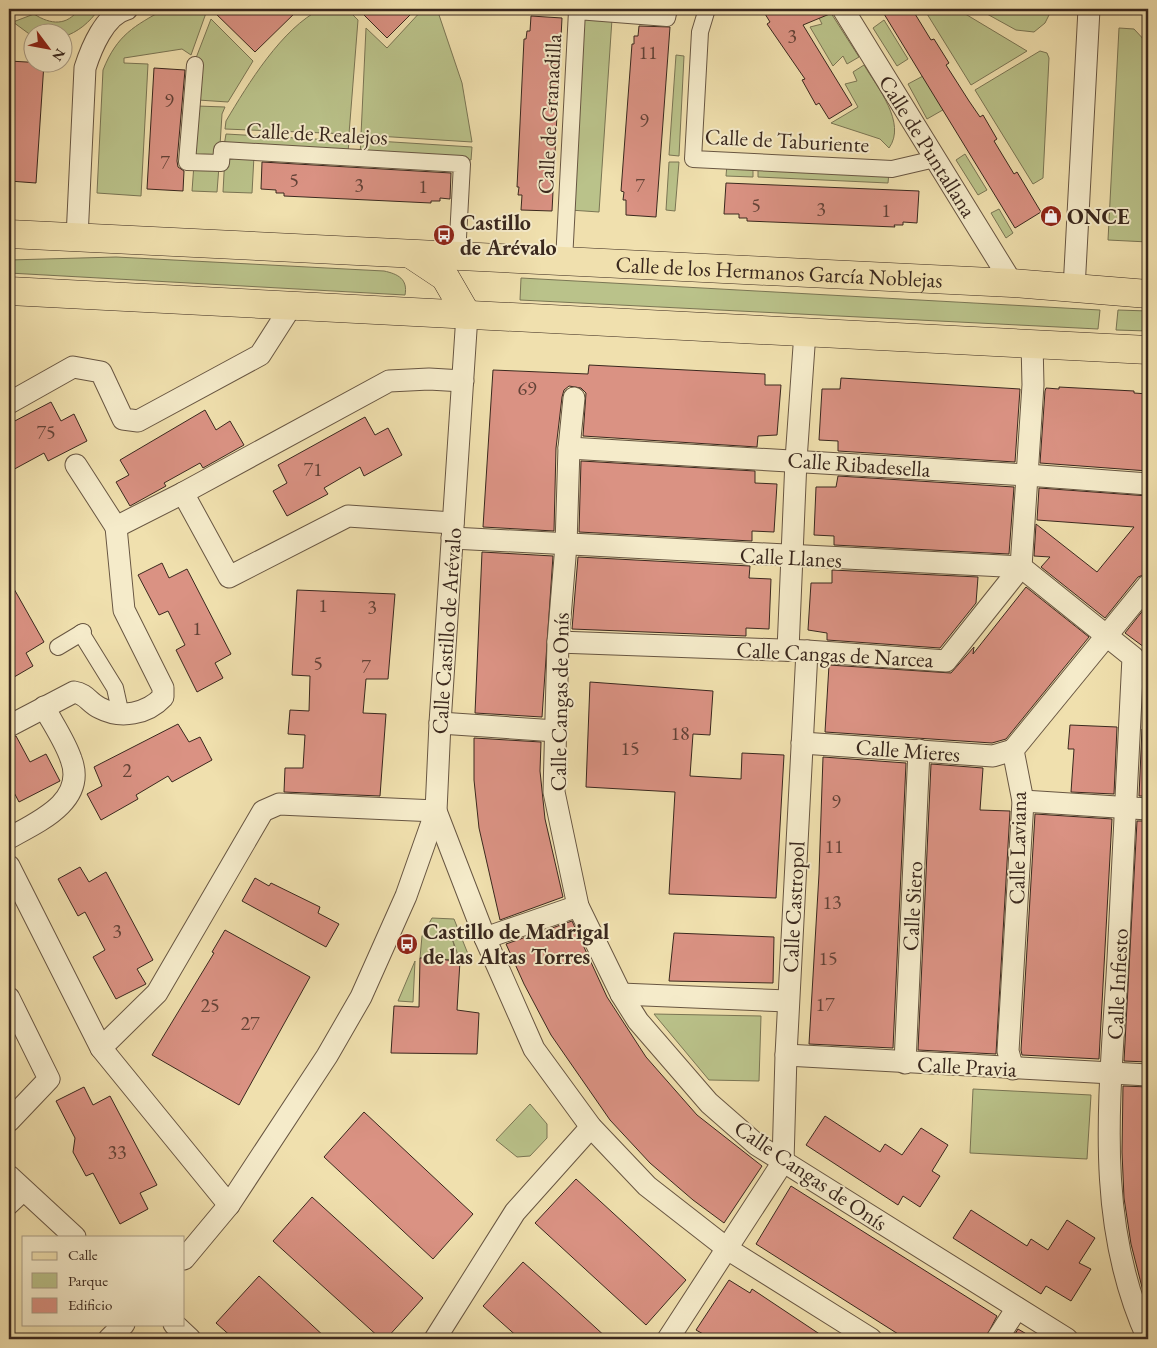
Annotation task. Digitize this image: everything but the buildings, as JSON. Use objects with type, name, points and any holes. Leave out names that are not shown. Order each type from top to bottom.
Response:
[{"type":"main road","name":"Calle de los Hermanos García Noblejas","points":[[9,234],[1012,284],[1148,294]]},
{"type":"main road","name":"Calle de los Hermanos García Noblejas","points":[[9,253],[73,252],[112,240]]},
{"type":"main road","points":[[411,254],[445,277],[467,315]]},
{"type":"main road","points":[[9,291],[1032,342],[1148,350]]},
{"type":"street","points":[[77,238],[85,68],[89,53],[107,24],[124,9]]},
{"type":"street","name":"Calle de Granadilla","points":[[564,261],[577,11],[668,18],[669,9]]},
{"type":"street","name":"Calle de Taburiente","points":[[707,9],[700,32],[693,159],[892,168],[935,159]]},
{"type":"street","name":"Calle de Puntallana","points":[[843,9],[1012,284]]},
{"type":"street","points":[[1074,289],[1089,9]]},
{"type":"street","name":"Calle de Realejos","points":[[196,65],[188,162],[221,164],[222,150],[462,164],[457,256]]},
{"type":"street","points":[[9,402],[73,367],[102,372],[123,419],[138,421],[260,355],[292,305]]},
{"type":"street","name":"Calle Castillo de Arévalo","points":[[467,315],[436,811],[484,938],[534,1050],[591,1127],[647,1186],[728,1250],[871,1339]]},
{"type":"street","name":"Calle Castropol","points":[[784,1162],[788,1001],[802,743],[792,557],[796,460],[805,332]]},
{"type":"street","points":[[1032,342],[1033,385],[1022,568],[1107,634]]},
{"type":"street","points":[[116,527],[389,382],[429,379],[463,381]]},
{"type":"street","name":"Calle Cangas de Onís","points":[[574,398],[569,448],[566,545],[558,642],[554,792],[578,906],[621,994],[638,1021],[709,1103],[757,1144],[1067,1339]]},
{"type":"street","name":"Calle Ribadesella","points":[[569,448],[796,460],[1148,484]]},
{"type":"street","points":[[9,726],[74,692],[84,694],[100,708],[121,715],[136,713],[154,706],[163,697],[163,688],[124,610],[116,527],[76,465]]},
{"type":"street","name":"Calle Llanes","points":[[183,493],[229,577],[348,516],[566,545],[1022,568]]},
{"type":"street","name":"Calle Cangas de Narcea","points":[[558,642],[798,650],[946,661],[1022,568]]},
{"type":"street","points":[[1013,750],[1148,584]]},
{"type":"street","points":[[58,647],[82,632],[115,688],[121,715]]},
{"type":"street","name":"Calle Infiesto","points":[[1107,634],[1133,657],[1108,1161],[1117,1247],[1135,1311],[1148,1339]]},
{"type":"street","points":[[9,838],[51,814],[69,796],[74,776],[72,759],[44,708]]},
{"type":"street","points":[[440,723],[556,731]]},
{"type":"street","name":"Calle Mieres","points":[[802,743],[993,756],[1013,750]]},
{"type":"street","name":"Calle Siero","points":[[906,1063],[920,750]]},
{"type":"street","name":"Calle Laviana","points":[[1013,750],[1023,801],[1008,1050],[1013,1069]]},
{"type":"street","points":[[1023,801],[1148,809]]},
{"type":"street","points":[[101,1048],[157,993],[264,812],[279,804],[436,811],[399,912],[361,997],[327,1056],[229,1205],[185,1258]]},
{"type":"street","points":[[9,866],[101,1048],[229,1205]]},
{"type":"street","points":[[484,938],[578,906]]},
{"type":"street","points":[[621,994],[788,1001]]},
{"type":"street","points":[[9,998],[49,1079],[9,1121]]},
{"type":"street","name":"Calle Pravia","points":[[786,1055],[1148,1075]]},
{"type":"street","points":[[435,1339],[515,1212],[591,1127]]},
{"type":"street","points":[[677,1336],[728,1250],[784,1162]]},
{"type":"street","points":[[9,1176],[74,1236]]},
{"type":"street","points":[[9,1208],[26,1191]]},
{"type":"street","points":[[997,1339],[1016,1308]]},
{"type":"street","points":[[109,1339],[122,1326]]},
{"type":"street","points":[[176,1326],[190,1339]]},
{"type":"green space","points":[[79,9],[99,9],[91,19],[72,33],[72,22],[58,22],[74,15]]},
{"type":"green space","points":[[165,9],[201,9],[206,13],[191,55],[182,49],[124,58],[124,63],[148,64],[141,196],[97,193],[103,70],[114,48],[128,33]]},
{"type":"green space","points":[[321,9],[347,9],[358,20],[349,134],[225,129],[226,121],[267,58],[293,29]]},
{"type":"green space","points":[[423,9],[437,9],[462,83],[472,142],[361,135],[366,28],[387,48]]},
{"type":"green space","points":[[924,9],[957,9],[1027,51],[971,85]]},
{"type":"green space","points":[[978,9],[1052,9],[1045,23],[1034,32],[1016,30]]},
{"type":"green space","points":[[829,10],[859,57],[847,64],[843,56],[833,66],[810,27],[822,24],[818,16]]},
{"type":"green space","points":[[34,14],[53,22],[22,22],[22,29],[13,22]]},
{"type":"green space","points":[[582,17],[612,19],[599,212],[570,210]]},
{"type":"green space","points":[[211,19],[253,61],[228,102],[198,100],[196,58]]},
{"type":"green space","points":[[884,20],[908,59],[897,66],[873,28]]},
{"type":"green space","points":[[1119,28],[1134,29],[1148,44],[1148,135],[1144,210],[1148,210],[1148,242],[1108,240]]},
{"type":"green space","points":[[1040,51],[1047,53],[1049,58],[1043,178],[1033,184],[975,90]]},
{"type":"green space","points":[[676,55],[684,56],[679,156],[669,155]]},
{"type":"green space","points":[[864,65],[888,105],[892,117],[895,128],[894,138],[889,148],[880,139],[831,123],[858,107],[845,84],[857,81],[853,72]]},
{"type":"green space","points":[[923,76],[962,99],[927,119],[908,84]]},
{"type":"green space","points":[[197,106],[225,107],[222,114],[219,161],[194,159]]},
{"type":"green space","points":[[226,134],[349,141],[348,152],[224,146]]},
{"type":"green space","points":[[361,140],[472,147],[471,160],[360,154]]},
{"type":"green space","points":[[965,154],[987,190],[978,195],[956,160]]},
{"type":"green space","points":[[225,155],[254,156],[252,193],[223,192]]},
{"type":"green space","points":[[669,162],[679,162],[675,211],[666,210]]},
{"type":"green space","points":[[194,164],[219,166],[217,192],[192,191]]},
{"type":"green space","points":[[727,164],[753,165],[753,177],[726,176]]},
{"type":"green space","points":[[758,165],[889,172],[888,183],[758,177]]},
{"type":"green space","points":[[999,209],[1013,233],[1006,238],[991,213]]},
{"type":"green space","points":[[116,257],[384,271],[401,278],[406,289],[405,295],[9,273],[9,260]]},
{"type":"green space","points":[[521,278],[1100,310],[1098,329],[520,300]]},
{"type":"green space","points":[[1118,310],[1148,311],[1148,331],[1116,330]]},
{"type":"green space","points":[[432,918],[454,919],[470,959],[460,961],[452,938],[458,960],[420,958],[422,936]]},
{"type":"green space","points":[[415,961],[413,1002],[398,1001]]},
{"type":"green space","points":[[654,1014],[761,1016],[759,1081],[709,1080]]},
{"type":"green space","points":[[973,1089],[1091,1095],[1087,1159],[970,1153]]},
{"type":"green space","points":[[530,1104],[547,1124],[547,1138],[530,1156],[517,1157],[496,1140]]},
{"type":"place","name":"ONCE","points":[[1051,216]]},
{"type":"place","name":"Castillo de Arévalo","points":[[444,235]]},
{"type":"place","name":"Castillo de Madrigal de las Altas Torres","points":[[407,944]]}]
